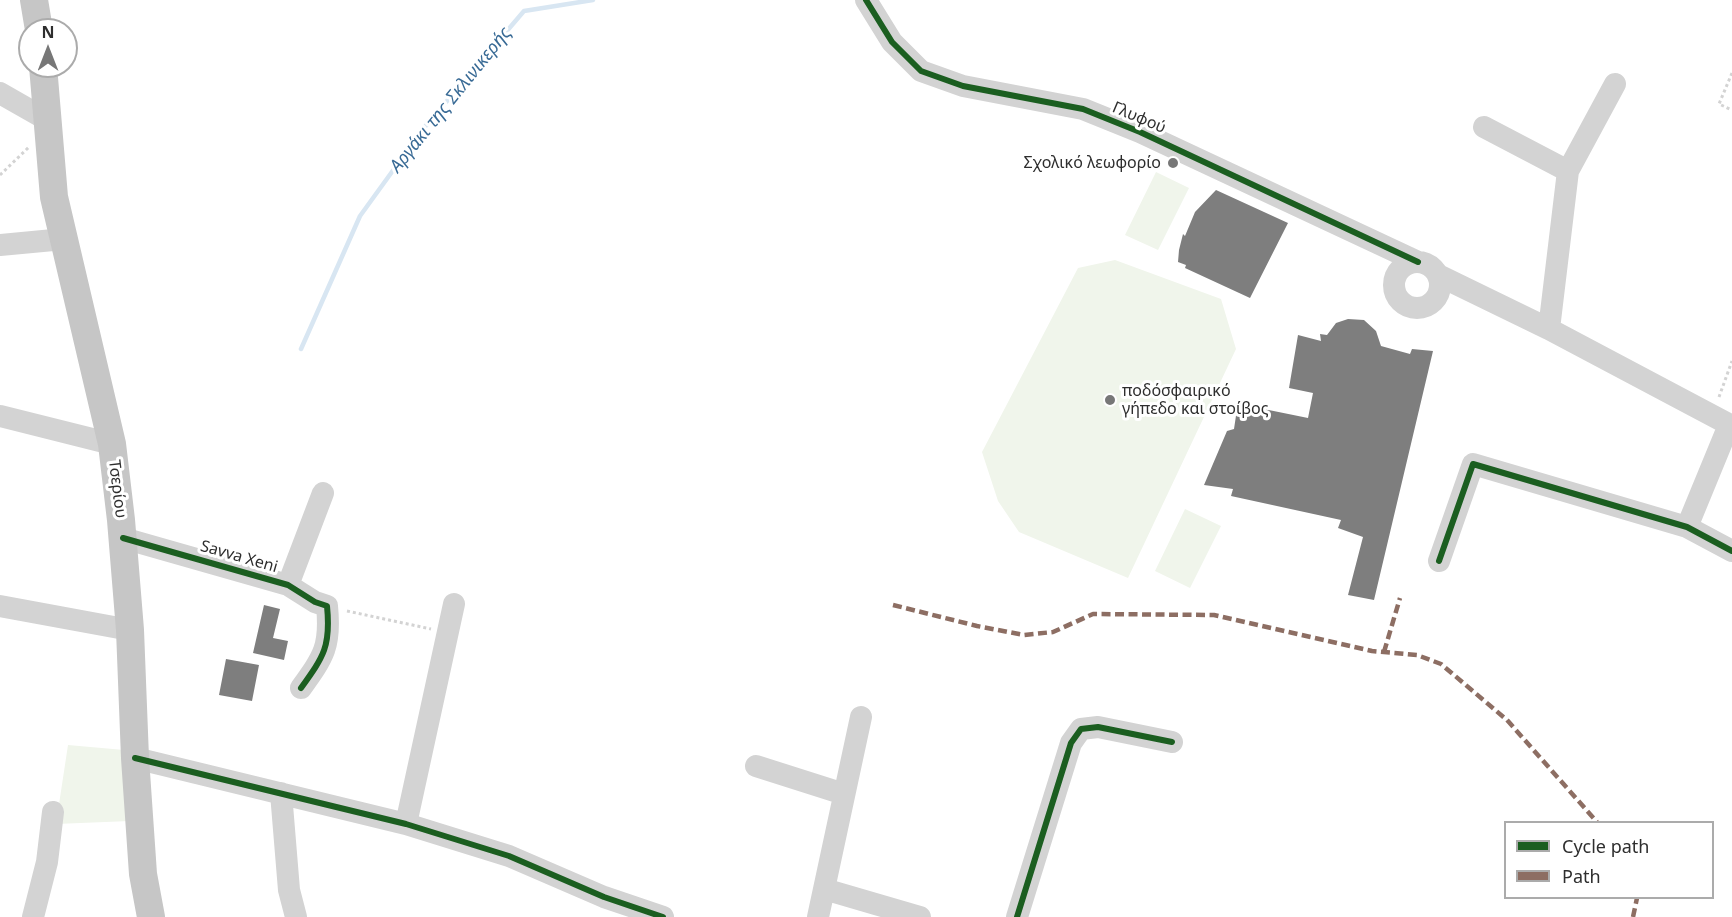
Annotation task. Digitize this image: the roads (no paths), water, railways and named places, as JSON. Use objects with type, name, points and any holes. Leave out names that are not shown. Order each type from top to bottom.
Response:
[{"type":"main road","points":[[34,0],[37,18]]},
{"type":"main road","name":"Τσερίου","points":[[44,78],[54,197],[112,444],[123,538],[130,630],[135,758],[143,874],[151,917]]},
{"type":"street","name":"Γλυφού","points":[[866,0],[892,42],[921,71],[963,86],[1083,109],[1140,132],[1418,262]]},
{"type":"street","points":[[1549,329],[1568,171],[1615,84]]},
{"type":"street","points":[[0,93],[49,124]]},
{"type":"street","points":[[1484,127],[1568,171]]},
{"type":"street","points":[[0,245],[64,239]]},
{"type":"street","points":[[1438,274],[1441,287],[1437,298],[1427,307],[1415,309],[1404,305],[1395,296],[1392,284],[1396,272],[1406,264],[1418,262],[1430,266],[1438,274],[1549,329],[1724,422],[1687,527]]},
{"type":"street","points":[[0,416],[112,444]]},
{"type":"street","points":[[1438,561],[1473,464],[1687,527],[1732,551]]},
{"type":"street","points":[[288,585],[323,493]]},
{"type":"street","name":"Savva Xeni","points":[[123,538],[288,585],[315,602],[327,606],[329,630],[324,653],[301,688]]},
{"type":"street","points":[[406,824],[454,604]]},
{"type":"street","points":[[0,606],[130,630]]},
{"type":"street","points":[[818,917],[861,717]]},
{"type":"street","points":[[1017,917],[1071,743],[1081,729],[1098,727],[1172,742]]},
{"type":"street","points":[[135,758],[406,824],[509,856],[602,907],[663,917]]},
{"type":"street","points":[[756,766],[844,794]]},
{"type":"street","points":[[281,792],[289,890],[296,917]]},
{"type":"street","points":[[33,917],[47,862],[53,812]]},
{"type":"street","points":[[824,889],[920,917]]},
{"type":"waterway","name":"Αργάκι της Σκλινικερής","points":[[301,349],[360,216],[423,129],[524,11],[593,0]]},
{"type":"place","name":"Σχολικό λεωφορίο","points":[[1173,163]]},
{"type":"place","name":"ποδόσφαιρικό γήπεδο και στοίβος","points":[[1110,400]]}]
